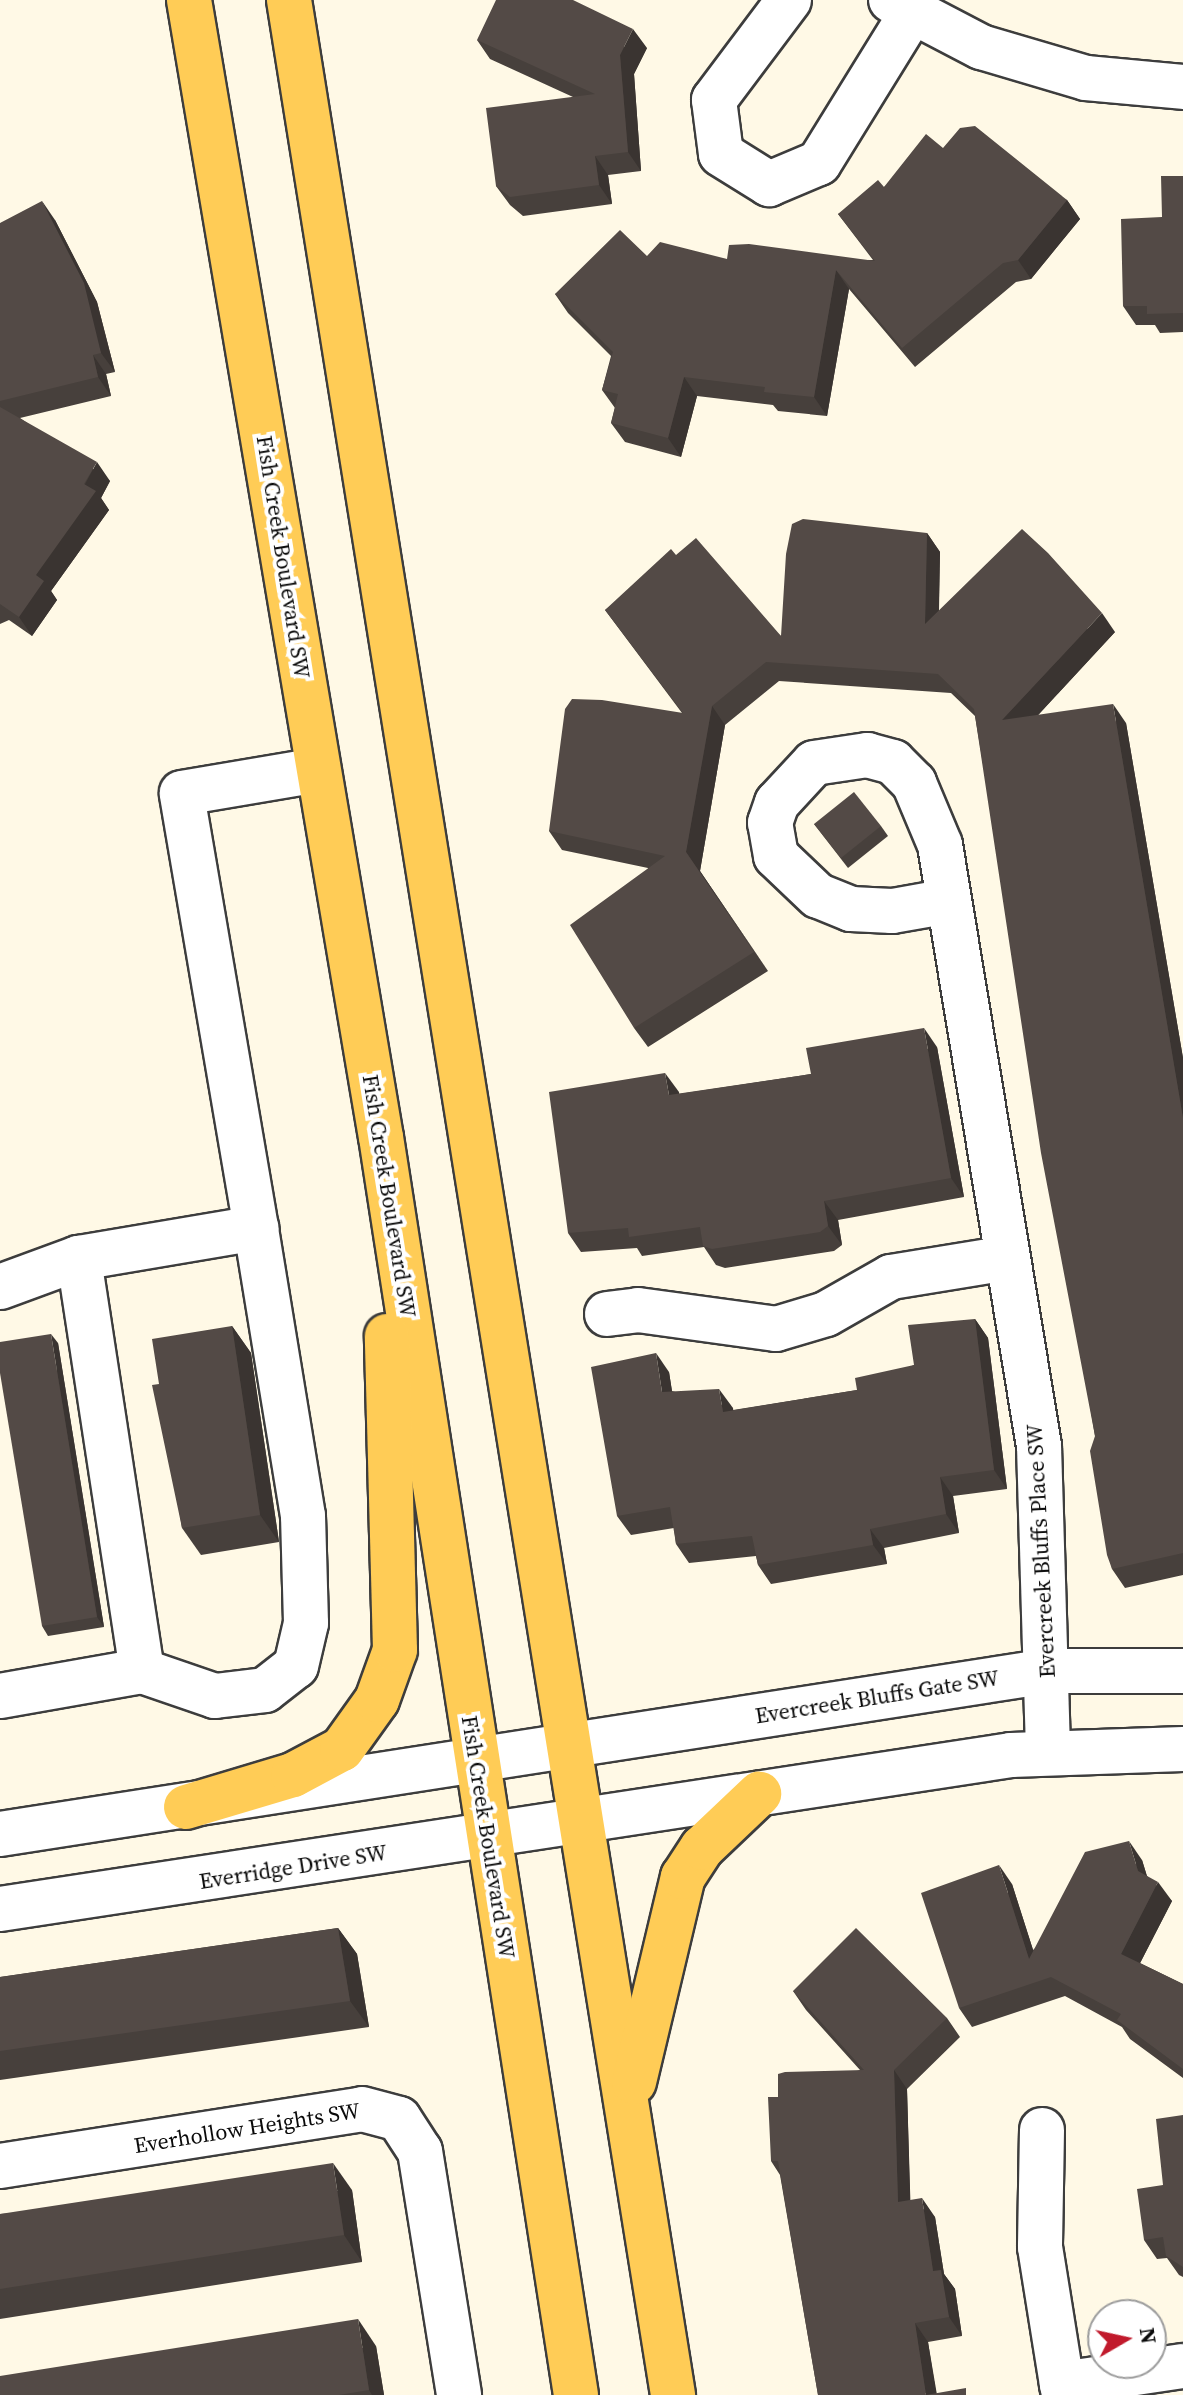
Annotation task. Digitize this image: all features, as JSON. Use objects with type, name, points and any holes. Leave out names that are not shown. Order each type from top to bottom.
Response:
[{"type":"main road","name":"Fish Creek Boulevard SW","points":[[189,0],[381,1137],[486,1836],[576,2395]]},
{"type":"main road","points":[[289,0],[586,1821],[673,2395]]},
{"type":"main road","points":[[186,1807],[293,1775],[342,1749],[377,1700],[395,1650],[381,1137]]},
{"type":"main road","points":[[629,2104],[683,1877],[702,1848],[759,1794]]},
{"type":"street","points":[[789,0],[714,100],[721,154],[769,184],[819,163],[902,6],[981,47],[1086,78],[1183,87]]},
{"type":"street","points":[[0,1696],[142,1671],[215,1696],[265,1690],[296,1666],[306,1623],[303,1516],[182,793],[318,770]]},
{"type":"street","name":"Evercreek Bluffs Place SW","points":[[949,901],[1039,1446],[1048,1751]]},
{"type":"street","points":[[0,1287],[79,1258],[256,1228]]},
{"type":"street","points":[[79,1258],[142,1671]]},
{"type":"street","points":[[607,1314],[638,1310],[776,1329],[826,1314],[891,1277],[1007,1258]]},
{"type":"street","name":"Evercreek Bluffs Gate SW","points":[[573,1747],[1048,1671],[1183,1671]]},
{"type":"street","points":[[0,1834],[573,1747]]},
{"type":"street","points":[[586,1821],[1048,1751],[1183,1749]]},
{"type":"street","name":"Everridge Drive SW","points":[[0,1909],[586,1821]]},
{"type":"street","name":"Everhollow Heights SW","points":[[0,2166],[362,2109],[399,2119],[420,2151],[459,2395]]},
{"type":"street","points":[[1042,2130],[1040,2247],[1063,2390],[1183,2366]]},
{"type":"building","points":[[496,0],[573,0],[633,29],[620,55],[628,152],[595,156],[599,185],[510,197],[496,186],[486,108],[595,94],[477,40]]},
{"type":"building","points":[[975,126],[1067,200],[1018,260],[1003,263],[902,348],[836,270],[814,397],[764,392],[765,387],[684,377],[668,438],[611,423],[618,394],[602,390],[613,352],[555,294],[620,230],[647,256],[660,242],[727,259],[729,245],[749,244],[875,261],[838,214],[878,180],[884,187],[926,134],[943,148],[960,128]]},
{"type":"building","points":[[1161,176],[1183,176],[1183,313],[1147,314],[1147,306],[1123,306],[1121,219],[1162,217]]},
{"type":"building","points":[[42,201],[84,283],[101,353],[93,355],[98,377],[0,401],[0,223]]},
{"type":"building","points":[[0,407],[97,462],[84,484],[96,491],[36,575],[44,581],[19,617],[0,604]]},
{"type":"building","points":[[803,519],[927,533],[925,624],[1022,529],[1102,613],[1002,720],[1113,704],[1183,1118],[1183,1553],[1112,1569],[1107,1555],[1090,1451],[1095,1436],[1041,1153],[974,709],[938,674],[766,662],[712,706],[686,852],[754,952],[634,1028],[570,925],[665,856],[549,831],[565,709],[572,699],[602,700],[683,713],[605,610],[671,549],[676,555],[696,538],[781,636],[786,554],[792,524]]},
{"type":"building","points":[[854,792],[881,826],[841,858],[814,824]]},
{"type":"building","points":[[924,1028],[951,1178],[824,1201],[828,1226],[820,1232],[712,1249],[703,1246],[700,1227],[629,1237],[628,1228],[568,1233],[549,1092],[665,1073],[669,1095],[811,1074],[806,1048]]},
{"type":"building","points":[[975,1319],[994,1470],[940,1477],[946,1514],[870,1529],[873,1545],[758,1565],[752,1536],[676,1544],[670,1507],[617,1516],[591,1367],[656,1353],[662,1392],[719,1389],[723,1412],[857,1390],[855,1378],[914,1365],[908,1325]]},
{"type":"building","points":[[232,1326],[260,1515],[182,1528],[152,1385],[159,1384],[152,1339]]},
{"type":"building","points":[[51,1334],[97,1617],[42,1626],[0,1373],[0,1342]]},
{"type":"building","points":[[1129,1841],[1138,1871],[1158,1882],[1121,1954],[1183,1984],[1183,2069],[1117,2020],[1121,2014],[1051,1977],[959,2008],[921,1893],[999,1865],[1029,1959],[1085,1852]]},
{"type":"building","points":[[338,1928],[350,2001],[0,2051],[0,1977]]},
{"type":"building","points":[[856,1928],[947,2018],[894,2070],[898,2202],[922,2198],[933,2271],[941,2270],[949,2317],[915,2323],[926,2395],[818,2395],[778,2161],[771,2161],[768,2097],[778,2097],[778,2074],[864,2070],[793,1991]]},
{"type":"building","points":[[1183,2115],[1183,2267],[1166,2256],[1163,2237],[1144,2240],[1137,2189],[1163,2185],[1156,2119]]},
{"type":"building","points":[[333,2163],[344,2235],[0,2289],[0,2214]]},
{"type":"building","points":[[358,2319],[369,2390],[339,2395],[0,2395],[0,2376]]},
{"type":"building","points":[[966,2388],[966,2395],[926,2395]]}]
